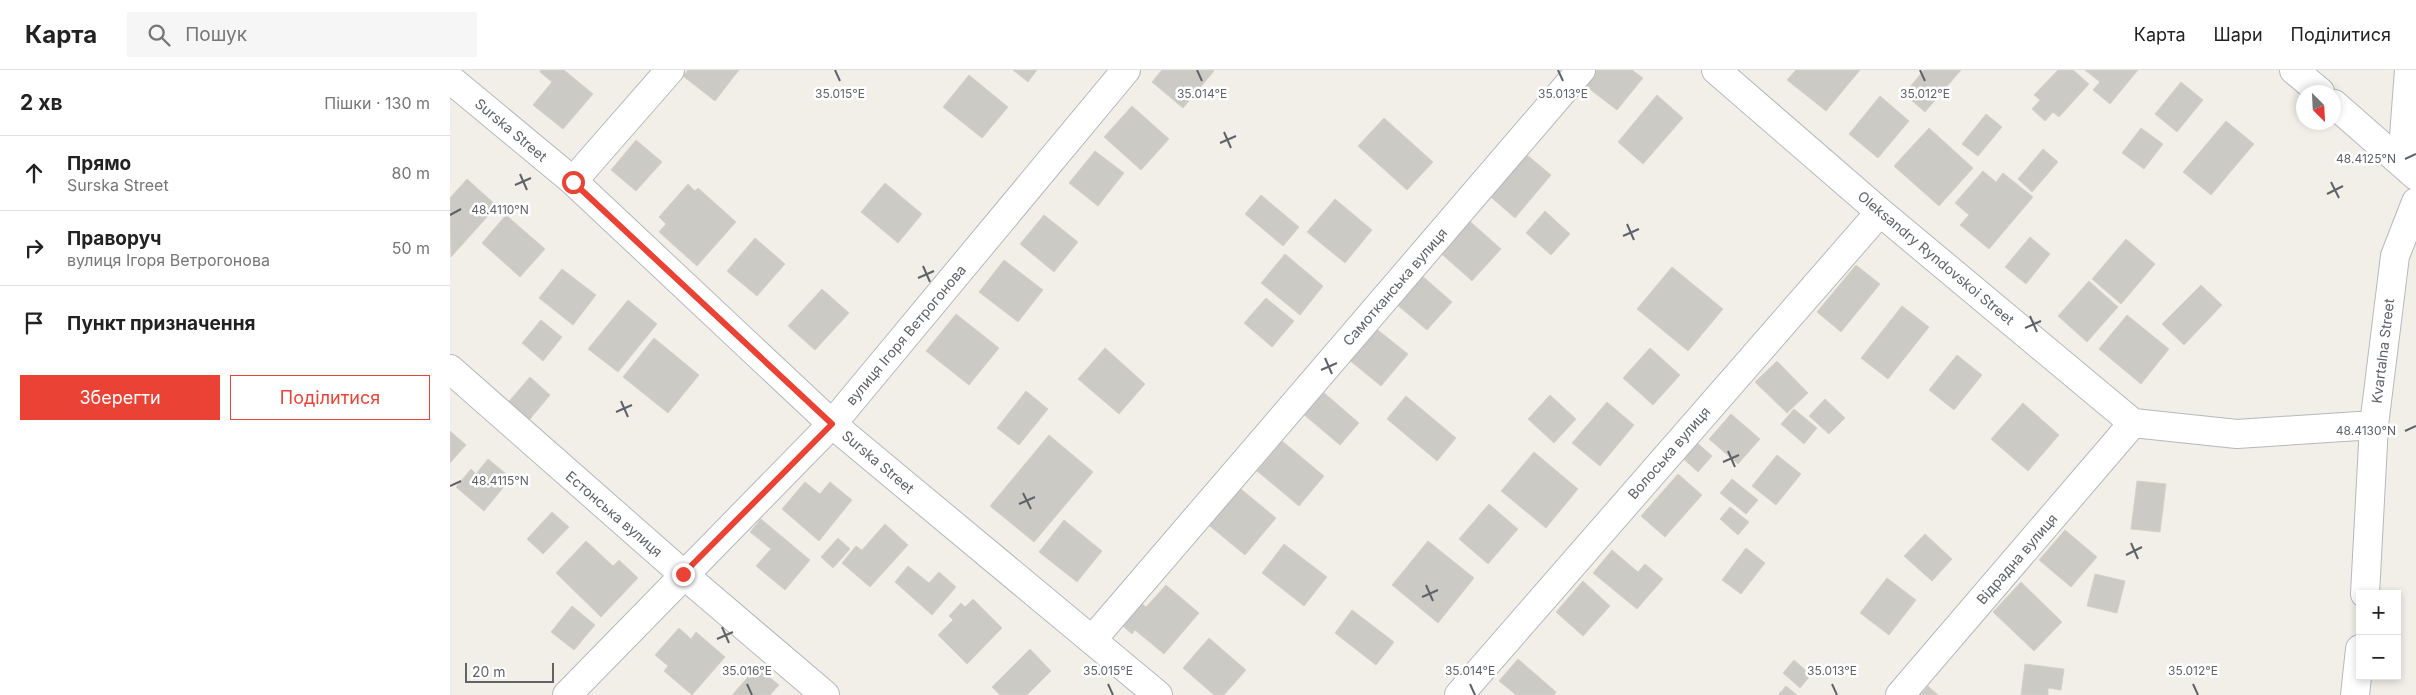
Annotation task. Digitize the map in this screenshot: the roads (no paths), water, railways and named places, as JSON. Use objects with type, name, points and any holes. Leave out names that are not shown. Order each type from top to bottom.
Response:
[{"type":"street","points":[[573,182],[670,70]]},
{"type":"street","name":"вулиця Ігоря Ветрогонова","points":[[567,695],[683,574],[832,424],[1126,70]]},
{"type":"street","name":"Самотканська вулиця","points":[[1092,640],[1581,70]]},
{"type":"street","name":"Oleksandry Ryndovskoi Street","points":[[1716,70],[1880,212],[2133,423]]},
{"type":"street","points":[[2294,70],[2312,85]]},
{"type":"street","points":[[2409,70],[2409,170]]},
{"type":"street","name":"Surska Street","points":[[450,79],[573,182],[832,424],[1158,695]]},
{"type":"street","points":[[2341,110],[2409,170]]},
{"type":"street","name":"Kvartalna Street","points":[[2365,590],[2374,425],[2395,256],[2416,202]]},
{"type":"street","name":"Волоська вулиця","points":[[1459,695],[1880,212]]},
{"type":"street","name":"Естонська вулиця","points":[[450,370],[683,574],[825,695]]},
{"type":"street","points":[[2133,423],[2238,434],[2374,425]]},
{"type":"street","name":"Відрадна вулиця","points":[[1900,695],[2133,423]]},
{"type":"street","points":[[2355,695],[2357,680]]}]
